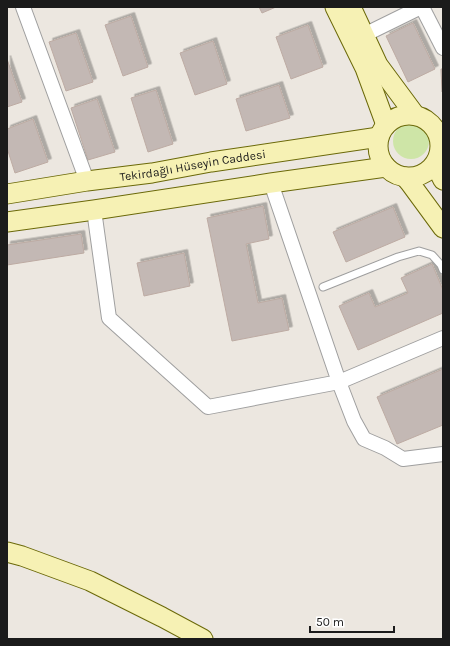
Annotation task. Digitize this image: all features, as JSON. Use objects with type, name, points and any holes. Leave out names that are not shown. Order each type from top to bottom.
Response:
[{"type":"main road","points":[[335,7],[365,68],[383,131]]},
{"type":"main road","points":[[351,7],[378,65],[429,120],[436,129],[441,145],[440,163],[422,175],[405,177],[392,172],[386,167],[380,158],[378,148],[383,131],[394,119],[404,115],[429,120]]},
{"type":"main road","name":"Tekirdağlı Hüseyin Caddesi","points":[[7,194],[87,181],[152,173],[383,131]]},
{"type":"main road","points":[[7,222],[386,167]]},
{"type":"main road","points":[[405,177],[443,228]]},
{"type":"main road","points":[[7,552],[22,556],[90,582],[203,639]]},
{"type":"street","points":[[23,7],[87,181]]},
{"type":"street","points":[[364,35],[421,7],[443,48]]},
{"type":"street","points":[[271,183],[339,382],[354,421],[364,440],[385,448],[403,459],[443,454]]},
{"type":"street","points":[[94,210],[109,318],[208,407],[339,382],[443,338]]},
{"type":"lane","points":[[323,287],[398,257],[419,251],[432,255],[441,265],[443,270]]},
{"type":"green space","points":[[415,123],[424,128],[428,134],[428,148],[424,154],[415,159],[407,159],[398,154],[394,148],[393,137],[398,128],[404,124]]},
{"type":"building","points":[[259,7],[276,7],[262,13]]},
{"type":"building","points":[[131,16],[148,67],[123,76],[105,25]]},
{"type":"building","points":[[413,23],[435,69],[408,82],[386,36]]},
{"type":"building","points":[[308,25],[323,67],[291,79],[276,37]]},
{"type":"building","points":[[76,33],[93,82],[66,91],[49,42]]},
{"type":"building","points":[[213,41],[227,84],[195,95],[180,53]]},
{"type":"building","points":[[7,59],[22,102],[7,107]]},
{"type":"building","points":[[441,69],[443,69],[443,92],[442,92]]},
{"type":"building","points":[[279,85],[290,118],[246,131],[236,99]]},
{"type":"building","points":[[156,90],[173,144],[148,152],[131,98]]},
{"type":"building","points":[[97,99],[115,152],[88,160],[71,108]]},
{"type":"building","points":[[33,119],[48,162],[15,173],[7,148],[7,129]]},
{"type":"building","points":[[263,206],[269,239],[246,244],[258,303],[282,298],[289,330],[232,341],[207,218]]},
{"type":"building","points":[[393,207],[405,237],[346,262],[333,232]]},
{"type":"building","points":[[81,234],[84,253],[7,265],[7,245]]},
{"type":"building","points":[[184,253],[190,286],[144,296],[137,263]]},
{"type":"building","points":[[432,264],[443,290],[443,313],[358,350],[339,306],[369,293],[375,307],[408,293],[401,278]]},
{"type":"building","points":[[443,369],[443,425],[397,444],[377,397]]}]
